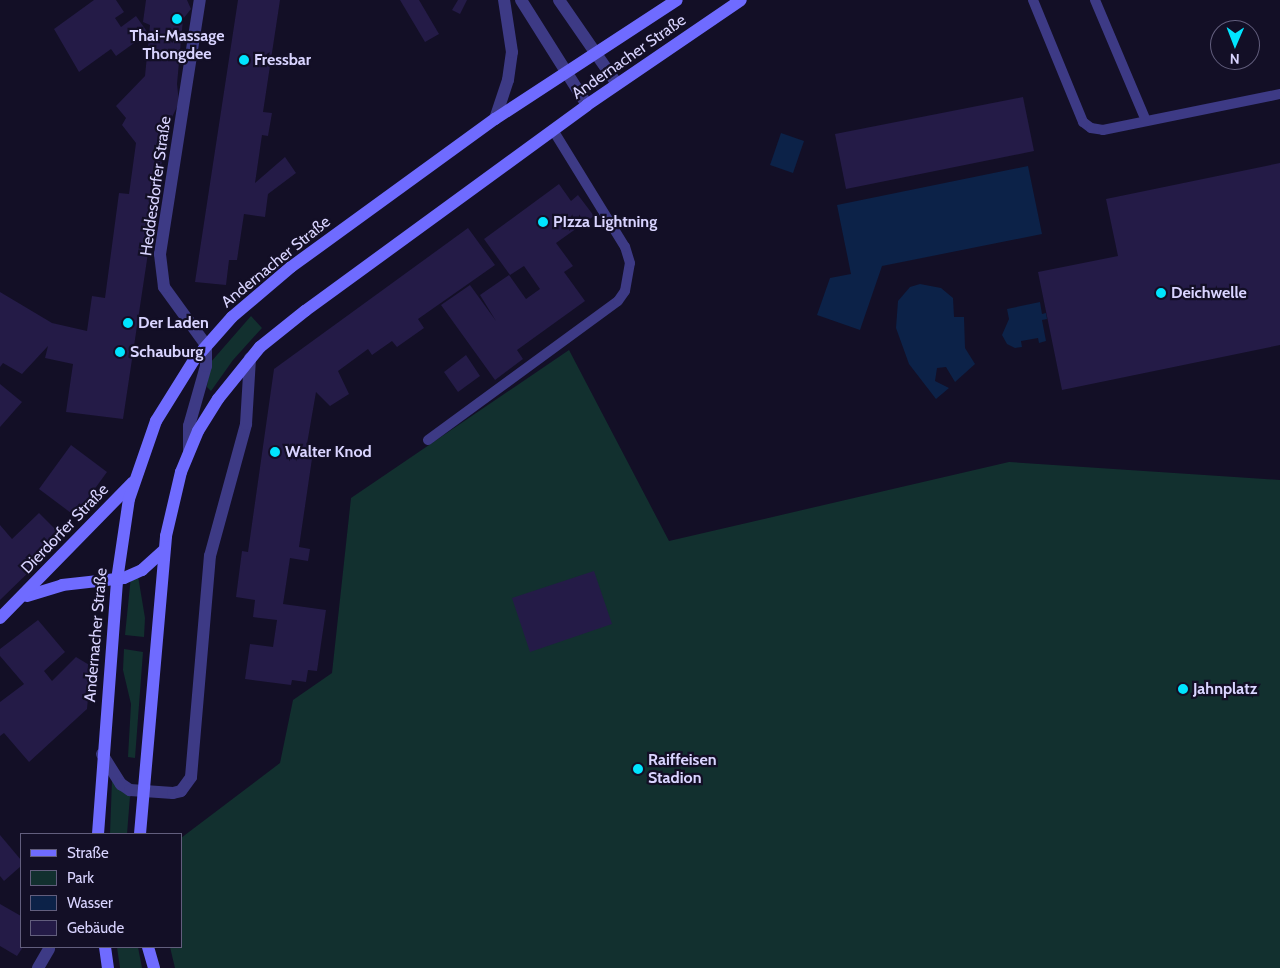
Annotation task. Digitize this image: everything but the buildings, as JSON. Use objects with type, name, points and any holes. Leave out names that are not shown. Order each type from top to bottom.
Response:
[{"type":"street","name":"Heddesdorfer Straße","points":[[200,0],[160,254],[164,287],[206,345]]},
{"type":"street","points":[[495,119],[508,80],[512,52],[504,0]]},
{"type":"street","points":[[521,0],[565,73],[587,105]]},
{"type":"street","points":[[559,0],[617,84]]},
{"type":"street","name":"Andernacher Straße","points":[[98,833],[102,754],[117,580],[134,481],[156,421],[206,345],[249,301],[291,266],[495,119],[677,0]]},
{"type":"street","name":"Andernacher Straße","points":[[140,833],[163,551],[170,511],[189,450],[218,399],[250,358],[305,311],[587,105],[741,0]]},
{"type":"street","points":[[189,450],[189,426],[206,366],[206,345]]},
{"type":"street","points":[[102,754],[122,784],[143,791],[173,793],[180,790],[191,777],[210,556],[246,424],[250,358]]},
{"type":"street","name":"Dierdorfer Straße","points":[[0,618],[21,600],[134,481]]},
{"type":"street","name":"Dierdorfer Straße","points":[[21,600],[62,585],[117,580],[142,570],[163,551]]},
{"type":"street","points":[[38,968],[50,948]]},
{"type":"street","points":[[105,948],[108,968]]},
{"type":"street","points":[[148,948],[154,968]]},
{"type":"lane","points":[[1033,0],[1083,122],[1091,128],[1103,130],[1280,94]]},
{"type":"lane","points":[[1095,0],[1146,121]]},
{"type":"lane","points":[[428,440],[618,301],[625,290],[630,263],[625,247],[553,130]]},
{"type":"green space","points":[[251,316],[262,328],[233,360],[211,391],[207,387],[210,363]]},
{"type":"green space","points":[[569,350],[669,541],[1009,462],[1280,480],[1280,968],[175,968],[170,948],[182,948],[182,837],[280,763],[293,700],[332,673],[351,498]]},
{"type":"green space","points":[[131,576],[138,576],[145,618],[144,637],[125,635]]},
{"type":"green space","points":[[124,649],[143,652],[135,758],[128,757],[131,704],[123,670]]},
{"type":"green space","points":[[112,780],[130,796],[127,833],[110,833]]},
{"type":"green space","points":[[117,948],[138,948],[142,968],[120,968]]},
{"type":"water","points":[[781,133],[804,141],[793,173],[770,165]]},
{"type":"water","points":[[1028,166],[1042,234],[882,266],[860,330],[817,315],[830,278],[851,274],[837,205]]},
{"type":"water","points":[[920,284],[941,288],[953,298],[954,317],[964,317],[965,348],[975,364],[955,382],[946,367],[937,368],[935,381],[949,388],[936,399],[909,364],[896,328],[898,301],[910,287]]},
{"type":"water","points":[[1040,302],[1042,314],[1046,313],[1047,319],[1042,320],[1046,341],[1039,343],[1038,338],[1021,341],[1022,347],[1015,348],[1007,344],[1002,335],[1009,319],[1007,309]]},
{"type":"place","name":"Thai-Massage Thongdee","points":[[177,19]]},
{"type":"place","name":"Fressbar","points":[[244,60]]},
{"type":"place","name":"PIzza Lightning","points":[[543,222]]},
{"type":"place","name":"Deichwelle","points":[[1161,293]]},
{"type":"place","name":"Der Laden","points":[[128,323]]},
{"type":"place","name":"Schauburg","points":[[120,352]]},
{"type":"place","name":"Walter Knod","points":[[275,452]]},
{"type":"place","name":"Jahnplatz","points":[[1183,689]]},
{"type":"place","name":"Raiffeisen Stadion","points":[[638,769]]}]
